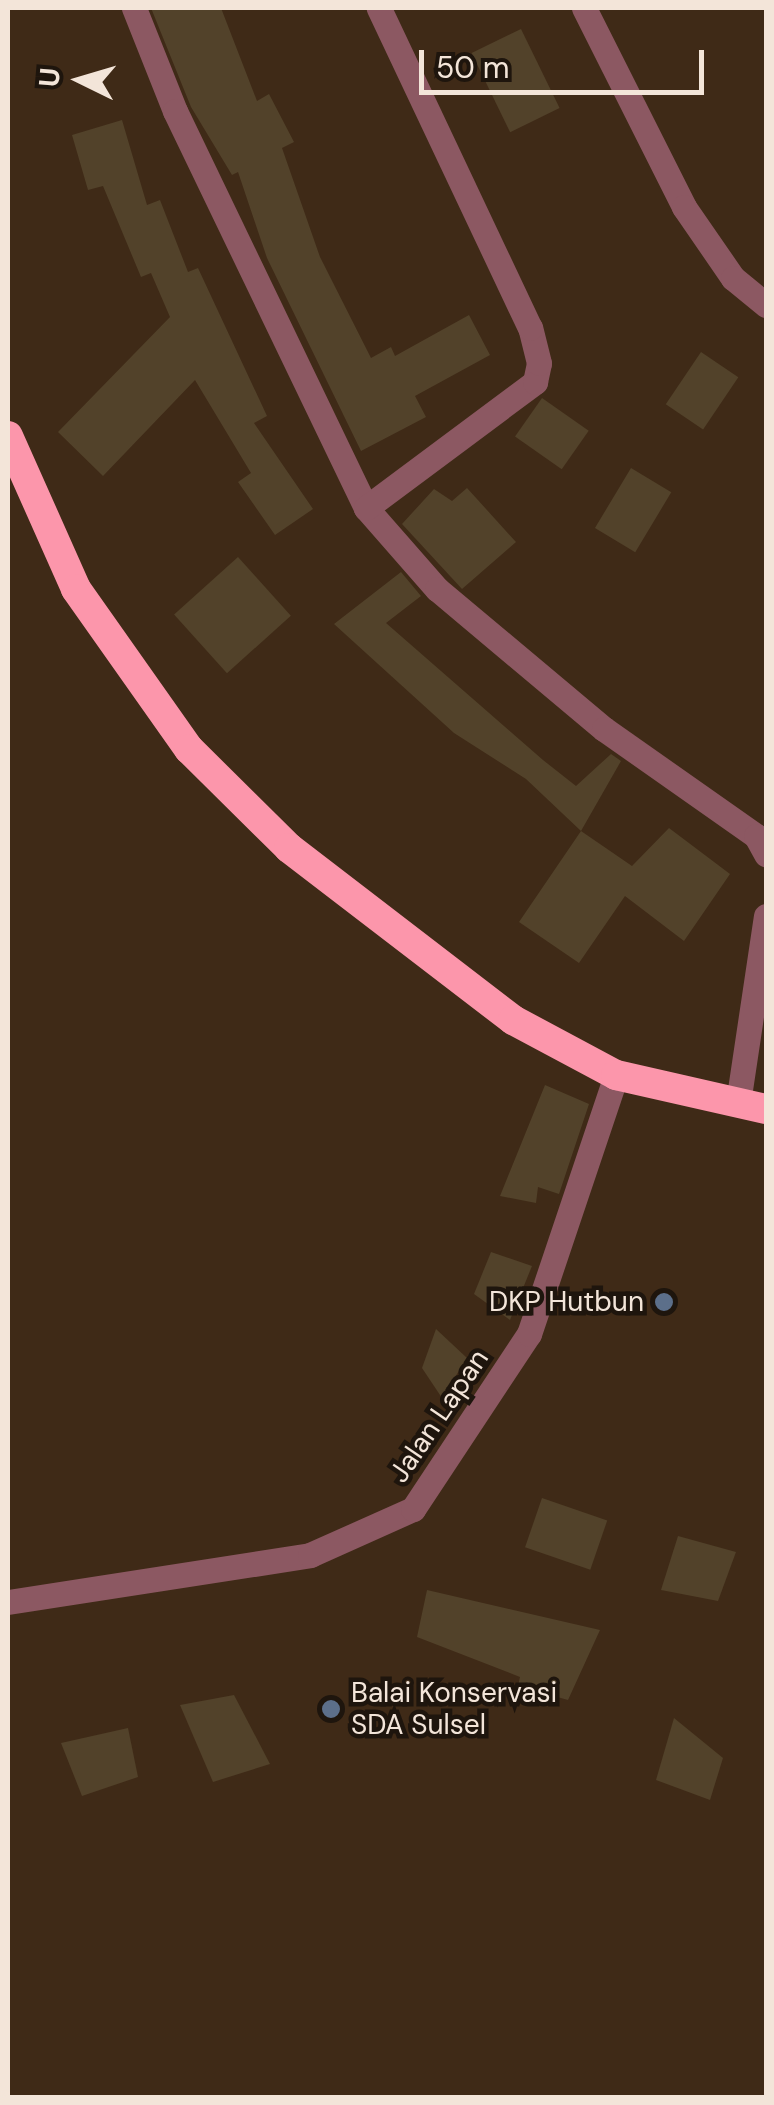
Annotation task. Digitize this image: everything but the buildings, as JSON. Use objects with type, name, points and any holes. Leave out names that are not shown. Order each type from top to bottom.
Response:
[{"type":"highway","points":[[8,436],[76,589],[188,749],[289,848],[513,1020],[616,1075],[752,1106]]},
{"type":"street","points":[[134,8],[175,111],[366,508],[437,589],[604,729],[756,836],[766,854]]},
{"type":"street","points":[[366,508],[535,382],[539,364],[530,328],[380,8]]},
{"type":"street","points":[[584,8],[684,206],[733,278],[766,305]]},
{"type":"street","points":[[752,1106],[766,916]]},
{"type":"street","name":"Jalan Lapan","points":[[8,1602],[310,1555],[413,1509],[529,1334],[616,1075]]},
{"type":"place","name":"DKP Hutbun","points":[[664,1302]]},
{"type":"place","name":"Balai Konservasi SDA Sulsel","points":[[331,1709]]}]
